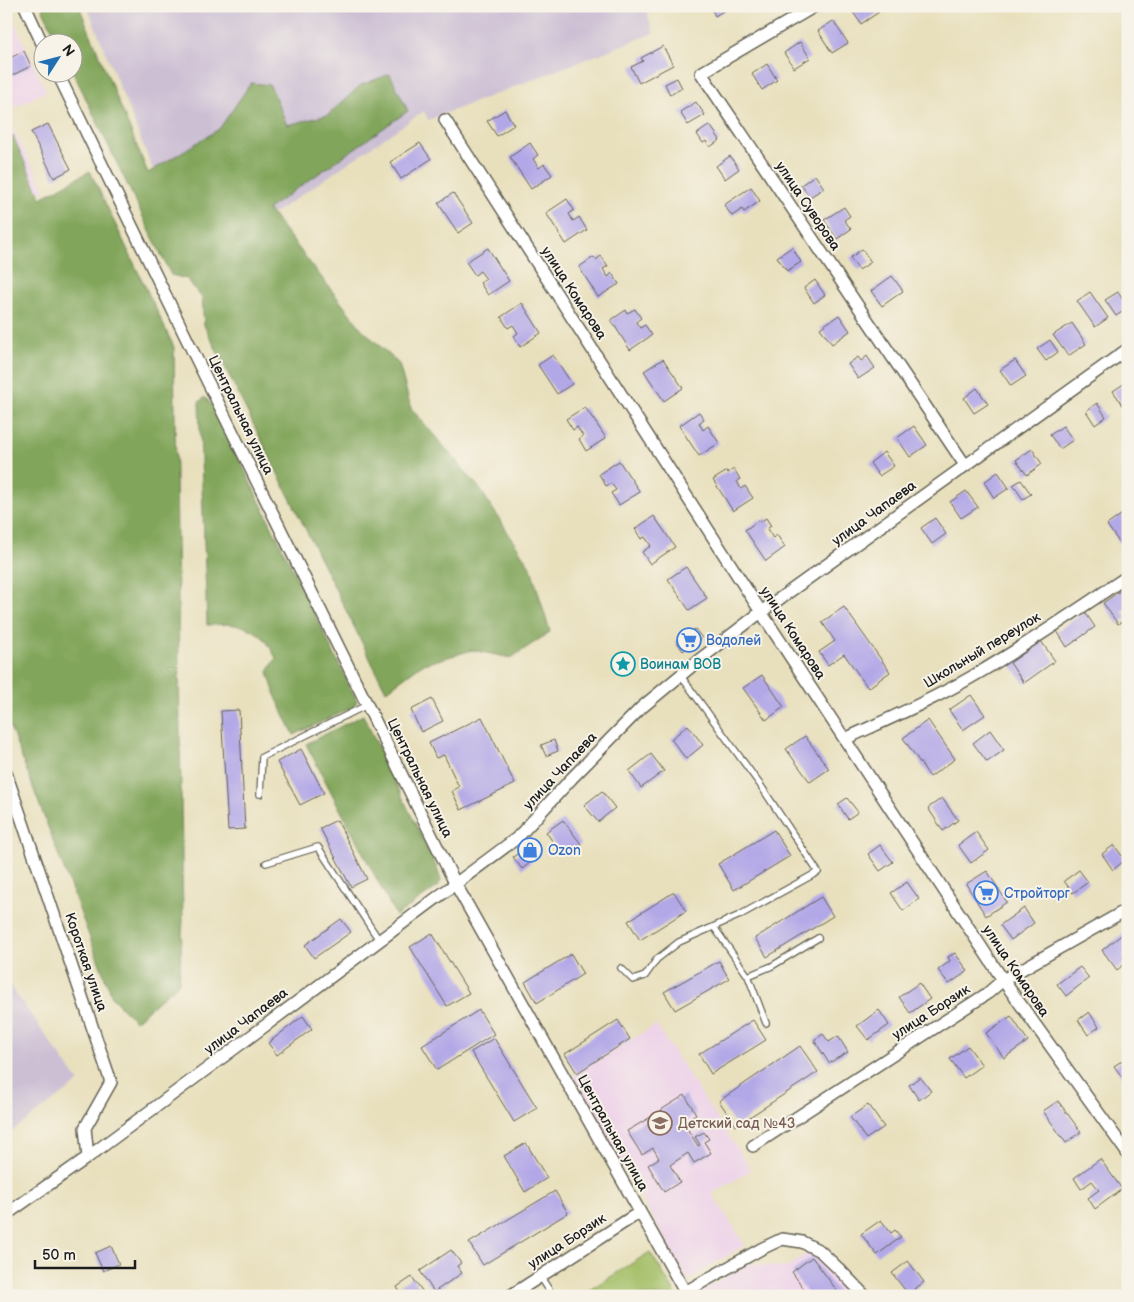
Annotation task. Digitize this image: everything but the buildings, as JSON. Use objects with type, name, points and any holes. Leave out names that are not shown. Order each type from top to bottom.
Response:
[{"type":"street","points":[[25,6],[37,32]]},
{"type":"street","name":"улица Суворова","points":[[815,6],[701,73],[965,465]]},
{"type":"street","name":"Центральная улица","points":[[62,82],[456,883],[686,1294],[761,1249],[782,1239],[802,1242],[820,1251],[865,1296]]},
{"type":"street","name":"улица Комарова","points":[[445,120],[761,612],[1003,980],[1128,1154]]},
{"type":"street","name":"улица Чапаева","points":[[9,1214],[517,838],[572,778],[642,708],[699,660],[761,612],[1128,349]]},
{"type":"street","name":"Школьный переулок","points":[[845,739],[943,693],[974,676],[1128,576]]},
{"type":"street","name":"Короткая улица","points":[[6,774],[111,1082],[85,1128],[88,1157]]},
{"type":"street","name":"улица Борзик","points":[[753,1146],[988,993],[1003,980],[1128,910]]},
{"type":"street","name":"улица Борзик","points":[[510,1296],[640,1212]]},
{"type":"lane","points":[[621,968],[633,980],[645,976],[657,959],[679,942],[740,915],[818,872],[762,786],[681,676]]},
{"type":"lane","points":[[260,794],[262,756],[367,705]]},
{"type":"lane","points":[[266,863],[318,847],[379,940]]},
{"type":"lane","points":[[714,926],[748,976],[766,1023]]},
{"type":"lane","points":[[748,976],[772,966],[818,938]]},
{"type":"lane","points":[[540,1276],[552,1296]]},
{"type":"shaded area","points":[[87,6],[645,6],[654,33],[428,120],[424,111],[193,269]]},
{"type":"shaded area","points":[[11,15],[32,61],[32,82],[42,82],[46,91],[6,112],[6,17]]},
{"type":"shaded area","points":[[6,117],[45,189],[6,212]]},
{"type":"shaded area","points":[[6,980],[79,1082],[6,1136]]},
{"type":"shaded area","name":"Детский сад №43","points":[[656,1025],[751,1170],[712,1194],[745,1245],[688,1280],[573,1076]]},
{"type":"shaded area","points":[[811,1250],[854,1296],[694,1296],[748,1263],[786,1268]]},
{"type":"green space","points":[[46,6],[79,6],[148,173],[219,129],[251,83],[270,85],[287,125],[328,115],[361,85],[390,74],[408,111],[268,209],[361,328],[399,364],[411,408],[480,489],[531,568],[550,632],[511,658],[472,650],[421,665],[386,691],[204,325],[202,298],[187,279],[171,275],[78,82],[82,82],[82,32],[53,32],[42,8]]},
{"type":"green space","points":[[13,136],[41,198],[90,171],[174,347],[183,920],[179,983],[135,1021],[113,999],[6,716],[6,140]]},
{"type":"green space","points":[[205,397],[215,409],[357,701],[353,707],[294,735],[275,695],[268,672],[276,658],[266,641],[253,630],[246,627],[207,625],[199,402]]},
{"type":"green space","points":[[363,715],[438,871],[441,881],[436,888],[396,916],[306,744]]},
{"type":"green space","points":[[650,1252],[677,1296],[580,1296]]},
{"type":"place","name":"Водолей","points":[[689,640]]},
{"type":"place","name":"Воинам ВОВ","points":[[623,664]]},
{"type":"place","name":"Ozon","points":[[530,850]]},
{"type":"place","name":"Стройторг","points":[[986,893]]},
{"type":"place","name":"Детский сад №43","points":[[660,1123]]}]
